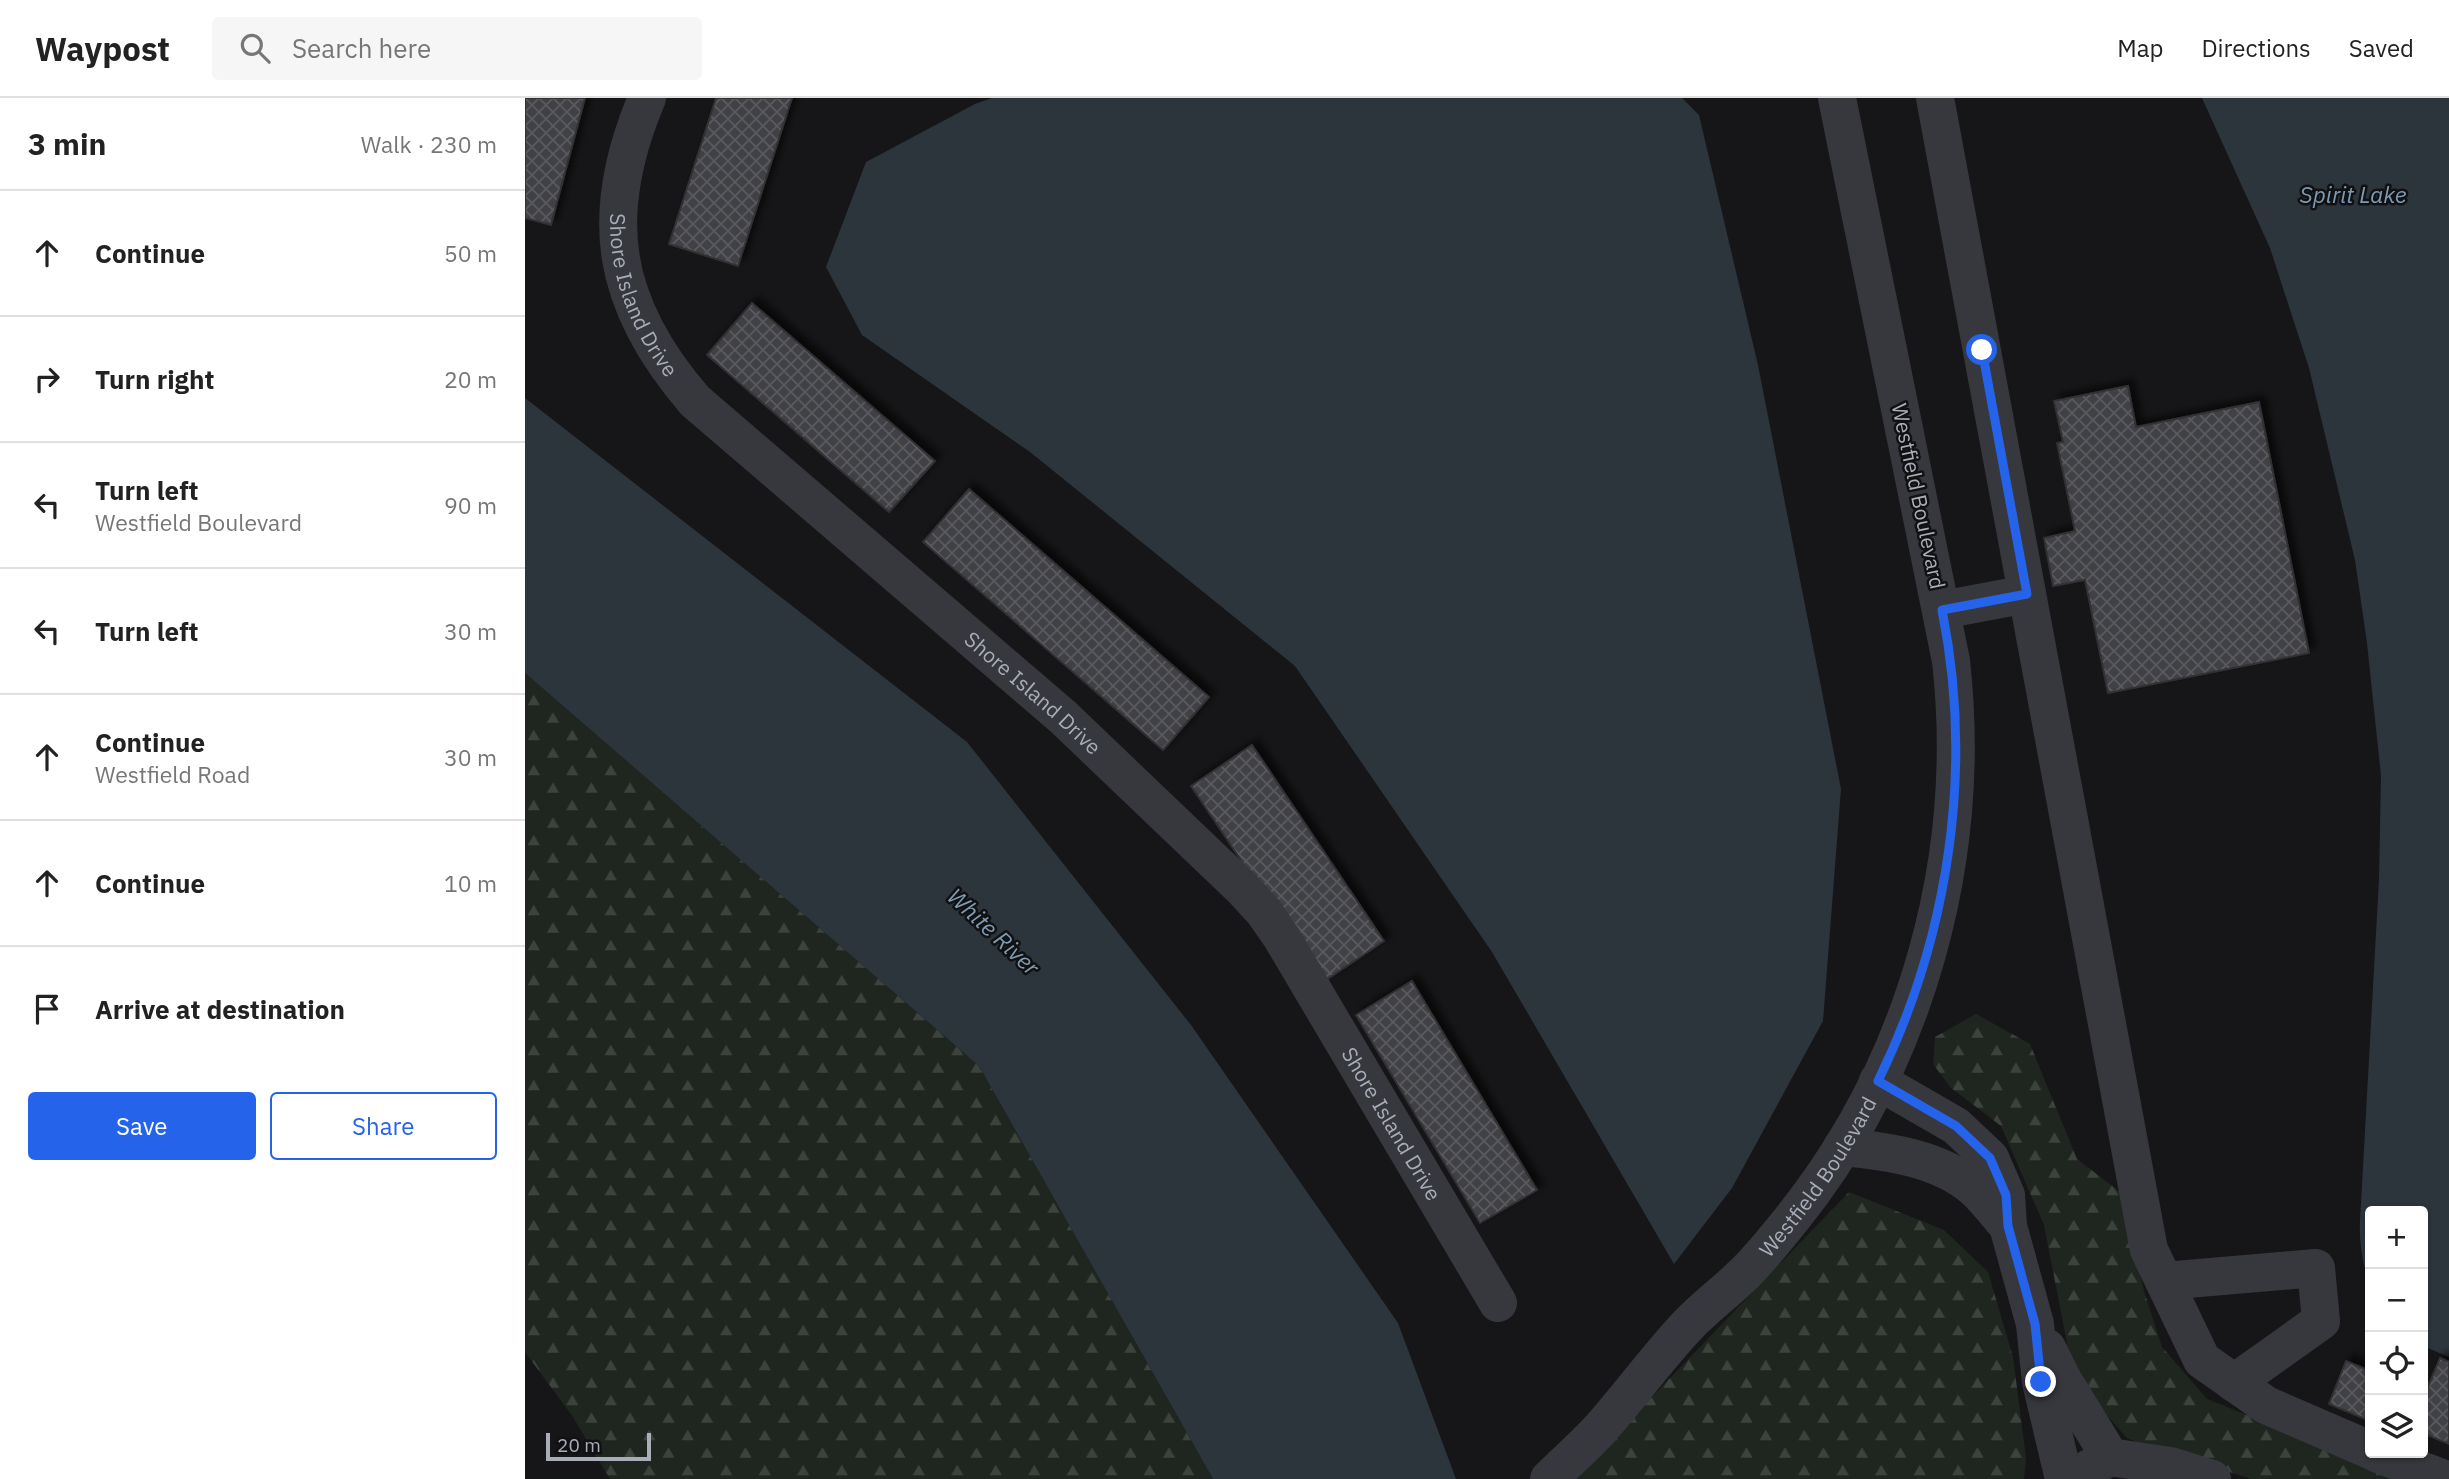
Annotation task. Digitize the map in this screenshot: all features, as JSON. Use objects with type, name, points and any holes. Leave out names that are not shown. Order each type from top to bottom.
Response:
[{"type":"street","name":"Shore Island Drive","points":[[647,98],[625,162],[618,220],[623,270],[632,302],[645,334],[660,356],[695,401],[1063,717],[1242,887],[1282,938],[1498,1303]]},
{"type":"street","name":"Westfield Boulevard","points":[[1549,1479],[1600,1430],[1688,1326],[1734,1284],[1795,1215],[1854,1129],[1897,1042],[1923,971],[1937,918],[1955,795],[1956,720],[1951,662],[1837,98]]},
{"type":"street","points":[[1935,98],[2149,1250],[2202,1360],[2266,1405],[2365,1448]]},
{"type":"street","points":[[1942,610],[2027,594]]},
{"type":"street","points":[[1878,1081],[1956,1126],[1990,1158],[2007,1210],[2035,1324],[2041,1382],[2085,1471]]},
{"type":"street","points":[[1842,1147],[1887,1151],[1940,1168],[2007,1210]]},
{"type":"street","points":[[2164,1281],[2316,1268],[2321,1321],[2234,1382]]},
{"type":"street","points":[[2035,1324],[2063,1380],[2085,1471]]},
{"type":"street","points":[[2390,1458],[2445,1479]]},
{"type":"street","points":[[2085,1471],[2170,1466],[2213,1479]]},
{"type":"green space","points":[[525,673],[979,1066],[1213,1479],[610,1479],[573,1417],[525,1352]]},
{"type":"green space","points":[[1976,1014],[2030,1044],[2077,1159],[2120,1192],[2144,1291],[2162,1347],[2207,1399],[2407,1479],[2252,1479],[2127,1438],[2100,1408],[2068,1348],[2044,1225],[2001,1126],[1950,1087],[1933,1064],[1935,1037]]},
{"type":"green space","points":[[1849,1192],[1944,1230],[1988,1272],[2013,1357],[2026,1458],[2024,1479],[1573,1479]]},
{"type":"water","points":[[992,98],[1682,98],[1699,115],[1758,365],[1841,789],[1823,1021],[1732,1188],[1674,1264],[1492,952],[1295,666],[1030,452],[862,335],[826,267],[866,162],[975,104]]},
{"type":"water","name":"Spirit Lake","points":[[2202,98],[2449,98],[2449,1357],[2428,1348],[2428,1206],[2365,1206],[2365,1270],[2363,1263],[2360,1221],[2379,879],[2381,776],[2355,560],[2309,368],[2270,248]]},
{"type":"water","name":"White River","points":[[525,398],[967,742],[1191,1025],[1398,1323],[1456,1479],[1213,1479],[979,1066],[525,673]]},
{"type":"building","points":[[525,98],[585,98],[551,225],[525,218]]},
{"type":"building","points":[[716,98],[792,98],[738,266],[669,244]]},
{"type":"building","points":[[752,303],[935,461],[889,512],[707,355]]},
{"type":"building","points":[[2128,386],[2136,427],[2259,402],[2309,653],[2108,693],[2085,580],[2053,586],[2044,538],[2075,531],[2057,443],[2063,442],[2054,401]]},
{"type":"building","points":[[969,489],[1209,697],[1163,750],[923,542]]},
{"type":"building","points":[[1252,745],[1384,941],[1323,982],[1191,786]]},
{"type":"building","points":[[1412,981],[1537,1190],[1480,1223],[1356,1015]]},
{"type":"building","points":[[2440,1358],[2449,1362],[2449,1444],[2428,1435],[2428,1386]]},
{"type":"building","points":[[2346,1361],[2365,1369],[2365,1419],[2329,1404]]},
{"type":"route","points":[[1982,350],[2027,594],[1942,610],[1951,662],[1957,738],[1949,849],[1937,918],[1923,971],[1897,1042],[1878,1081],[1956,1126],[1990,1158],[2006,1195],[2008,1226],[2035,1324],[2041,1382]]}]
